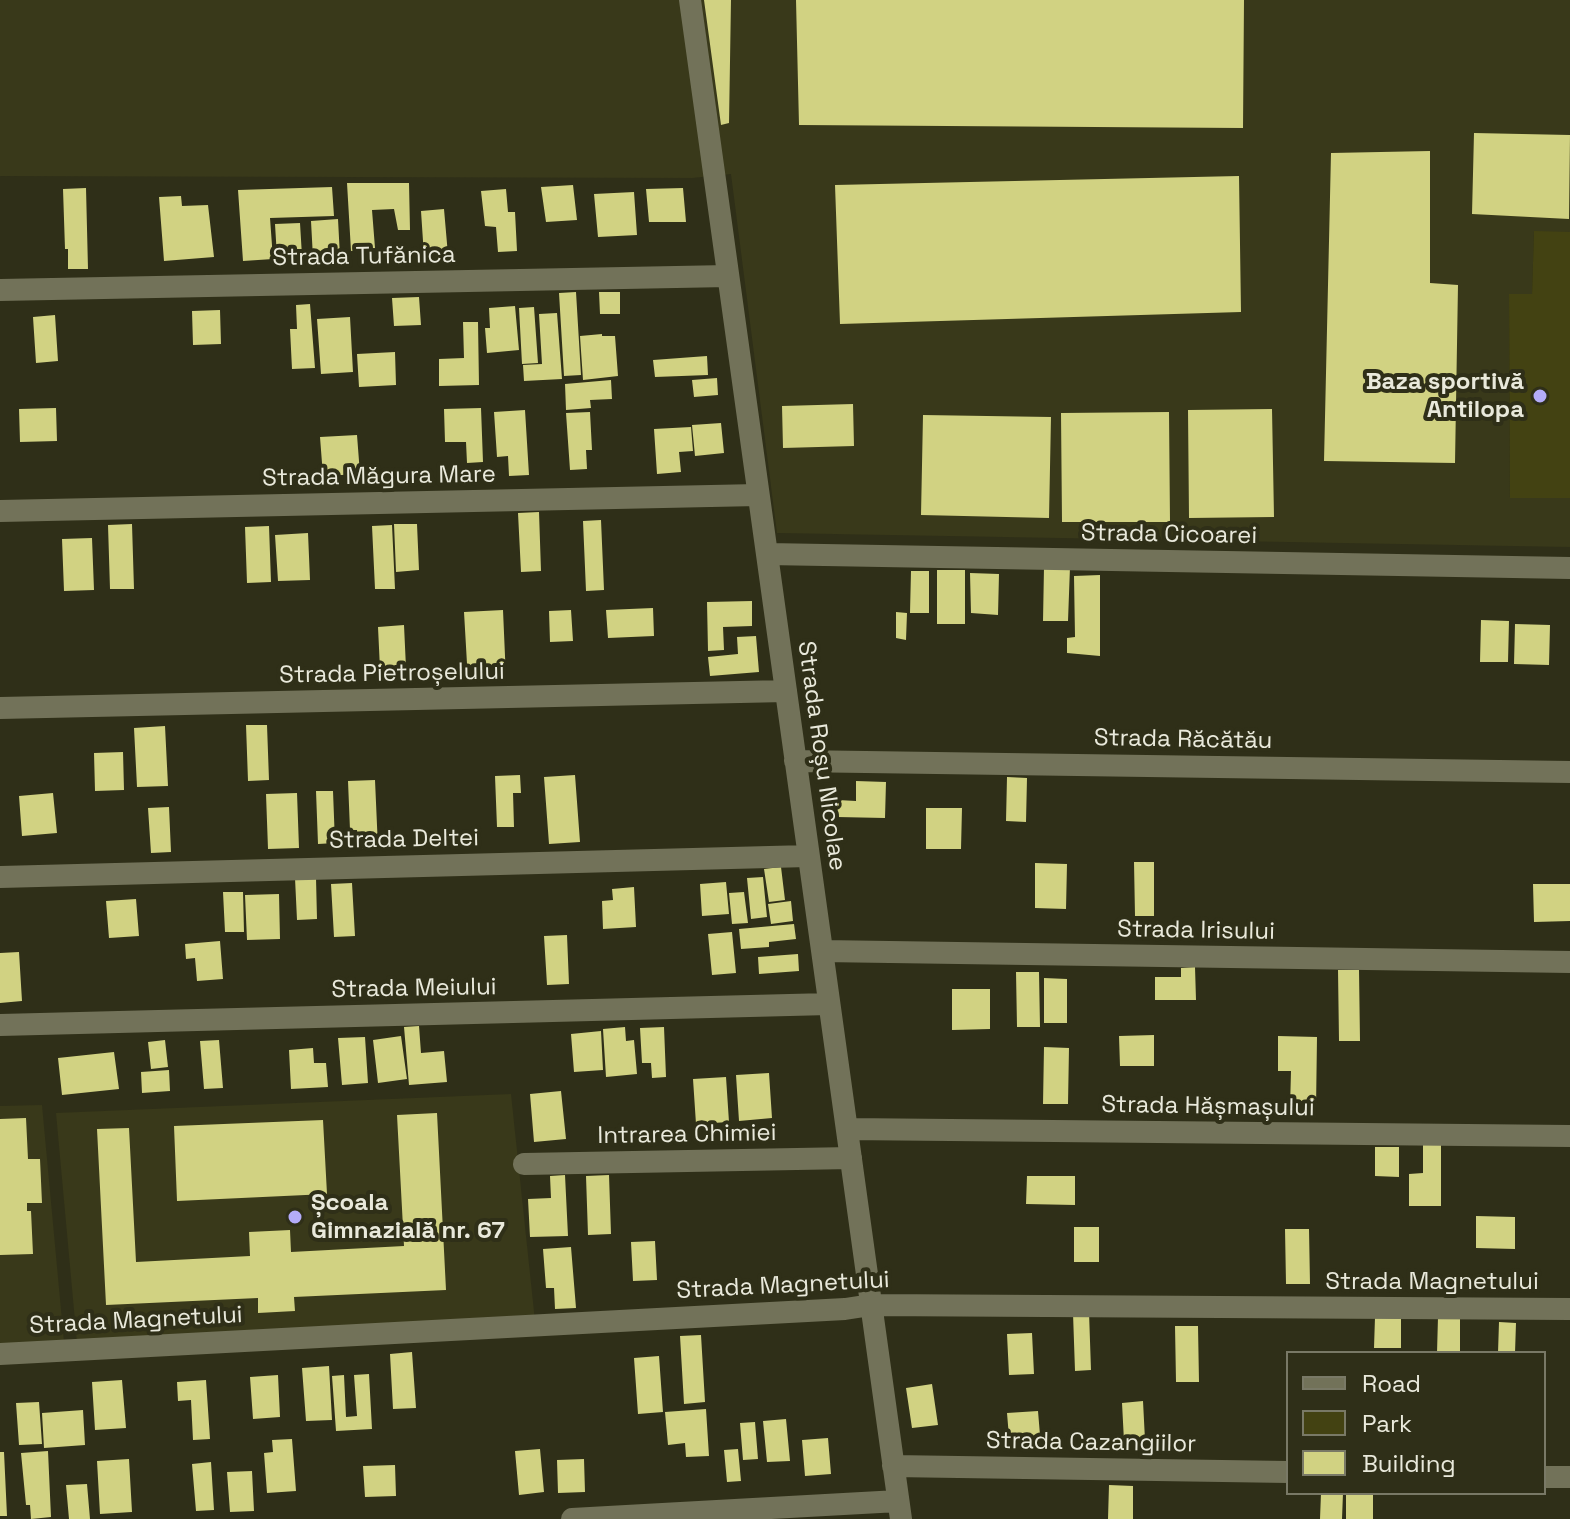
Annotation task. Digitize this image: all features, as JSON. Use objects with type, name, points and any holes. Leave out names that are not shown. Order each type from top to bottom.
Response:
[{"type":"street","name":"Strada Roșu Nicolae","points":[[690,0],[899,1510]]},
{"type":"street","name":"Strada Tufănica","points":[[0,290],[728,276]]},
{"type":"street","name":"Strada Măgura Mare","points":[[0,511],[758,495]]},
{"type":"street","name":"Strada Cicoarei","points":[[767,554],[1570,568]]},
{"type":"street","name":"Strada Pietroșelului","points":[[0,708],[786,691]]},
{"type":"street","name":"Strada Răcătău","points":[[795,761],[1570,772]]},
{"type":"street","name":"Strada Deltei","points":[[0,877],[808,856]]},
{"type":"street","name":"Strada Irisului","points":[[822,951],[1570,962]]},
{"type":"street","name":"Strada Meiului","points":[[0,1025],[829,1004]]},
{"type":"street","name":"Strada Hășmașului","points":[[847,1129],[1570,1136]]},
{"type":"street","name":"Intrarea Chimiei","points":[[524,1164],[851,1158]]},
{"type":"street","name":"Strada Magnetului","points":[[0,1354],[813,1311],[871,1305],[1570,1309]]},
{"type":"street","name":"Strada Cazangiilor","points":[[893,1466],[1286,1472]]},
{"type":"street","points":[[1546,1477],[1570,1477]]},
{"type":"street","points":[[572,1519],[899,1510]]},
{"type":"shaded area","points":[[0,0],[1570,0],[1570,232],[1534,232],[1532,295],[1509,294],[1510,498],[1570,498],[1570,547],[777,533],[731,174],[692,178],[0,176]]},
{"type":"shaded area","name":"Școala Gimnazială nr. 67","points":[[511,1094],[535,1321],[77,1343],[56,1113]]},
{"type":"shaded area","points":[[42,1105],[64,1342],[0,1346],[0,1106]]},
{"type":"green space","name":"Baza sportivă Antilopa","points":[[1534,231],[1570,232],[1570,498],[1510,498],[1509,294],[1532,294]]},
{"type":"building","points":[[704,0],[731,0],[729,123],[721,125]]},
{"type":"building","points":[[796,0],[1244,0],[1243,128],[799,125]]},
{"type":"building","points":[[1474,133],[1570,135],[1569,219],[1472,214]]},
{"type":"building","points":[[1430,151],[1430,283],[1458,285],[1455,463],[1324,461],[1331,153]]},
{"type":"building","points":[[1239,176],[1241,312],[840,324],[835,185]]},
{"type":"building","points":[[347,183],[409,183],[410,230],[398,230],[394,209],[372,210],[375,248],[351,251]]},
{"type":"building","points":[[573,185],[577,220],[546,222],[541,187]]},
{"type":"building","points":[[332,187],[334,216],[270,218],[273,259],[243,261],[238,190]]},
{"type":"building","points":[[86,188],[88,269],[68,269],[63,189]]},
{"type":"building","points":[[683,188],[686,222],[649,222],[646,189]]},
{"type":"building","points":[[506,189],[508,212],[515,212],[517,251],[498,252],[496,227],[485,226],[481,191]]},
{"type":"building","points":[[634,192],[637,235],[598,237],[594,194]]},
{"type":"building","points":[[181,196],[182,206],[208,205],[214,257],[164,261],[159,197]]},
{"type":"building","points":[[444,209],[448,255],[424,256],[421,211]]},
{"type":"building","points":[[338,219],[340,257],[313,258],[311,221]]},
{"type":"building","points":[[300,223],[302,256],[277,257],[275,224]]},
{"type":"building","points":[[576,292],[581,375],[564,376],[559,293]]},
{"type":"building","points":[[599,292],[620,292],[620,314],[600,314]]},
{"type":"building","points":[[419,297],[421,325],[394,326],[392,298]]},
{"type":"building","points":[[310,304],[315,368],[292,369],[290,329],[297,329],[296,305]]},
{"type":"building","points":[[515,306],[519,350],[487,353],[485,328],[490,328],[489,308]]},
{"type":"building","points":[[534,307],[538,363],[522,364],[519,308]]},
{"type":"building","points":[[220,310],[221,344],[193,345],[192,311]]},
{"type":"building","points":[[557,313],[562,379],[524,381],[523,365],[542,364],[539,314]]},
{"type":"building","points":[[55,315],[58,361],[36,363],[33,317]]},
{"type":"building","points":[[350,317],[353,372],[321,374],[317,319]]},
{"type":"building","points":[[463,322],[478,322],[479,385],[439,386],[439,359],[464,358]]},
{"type":"building","points":[[580,336],[615,336],[618,376],[583,380]]},
{"type":"building","points":[[395,352],[396,385],[359,387],[357,354]]},
{"type":"building","points":[[707,356],[708,375],[655,377],[653,360]]},
{"type":"building","points":[[717,378],[718,395],[694,397],[692,380]]},
{"type":"building","points":[[611,380],[612,399],[590,400],[591,408],[566,410],[565,384]]},
{"type":"building","points":[[853,404],[854,446],[783,448],[782,406]]},
{"type":"building","points":[[56,408],[57,441],[20,442],[19,409]]},
{"type":"building","points":[[481,408],[483,462],[467,463],[466,442],[445,442],[444,409]]},
{"type":"building","points":[[1272,409],[1274,517],[1189,518],[1188,410]]},
{"type":"building","points":[[525,410],[529,475],[509,476],[508,456],[497,457],[494,412]]},
{"type":"building","points":[[590,412],[592,450],[586,450],[587,469],[570,470],[566,413]]},
{"type":"building","points":[[1169,412],[1170,522],[1062,522],[1061,413]]},
{"type":"building","points":[[923,415],[1051,417],[1049,518],[921,515]]},
{"type":"building","points":[[721,423],[724,453],[695,456],[692,425]]},
{"type":"building","points":[[691,427],[693,451],[679,452],[681,472],[657,474],[654,429]]},
{"type":"building","points":[[357,435],[360,474],[323,476],[320,437]]},
{"type":"building","points":[[539,512],[541,571],[521,572],[518,513]]},
{"type":"building","points":[[601,520],[604,590],[586,591],[583,521]]},
{"type":"building","points":[[132,524],[134,589],[110,589],[108,525]]},
{"type":"building","points":[[394,524],[417,524],[419,570],[396,572]]},
{"type":"building","points":[[392,525],[395,589],[375,589],[372,526]]},
{"type":"building","points":[[269,526],[271,582],[247,583],[245,527]]},
{"type":"building","points":[[308,533],[310,580],[278,581],[275,535]]},
{"type":"building","points":[[92,538],[94,590],[64,591],[62,539]]},
{"type":"building","points":[[1044,567],[1070,567],[1068,621],[1043,621]]},
{"type":"building","points":[[937,570],[965,570],[965,624],[937,624]]},
{"type":"building","points":[[911,571],[929,571],[929,613],[910,613]]},
{"type":"building","points":[[970,573],[999,574],[998,615],[971,613]]},
{"type":"building","points":[[1100,575],[1100,656],[1067,653],[1067,638],[1075,637],[1074,576]]},
{"type":"building","points":[[752,601],[752,626],[723,627],[724,650],[708,651],[707,602]]},
{"type":"building","points":[[653,608],[654,636],[608,638],[606,610]]},
{"type":"building","points":[[503,610],[506,679],[468,681],[464,612]]},
{"type":"building","points":[[571,610],[573,641],[550,642],[549,611]]},
{"type":"building","points":[[896,612],[907,613],[906,640],[896,638]]},
{"type":"building","points":[[1481,620],[1509,621],[1508,662],[1480,662]]},
{"type":"building","points":[[1515,624],[1550,625],[1549,665],[1514,664]]},
{"type":"building","points":[[404,625],[406,668],[380,669],[378,627]]},
{"type":"building","points":[[756,636],[759,672],[710,676],[708,657],[738,654],[737,637]]},
{"type":"building","points":[[246,725],[267,725],[269,780],[248,781]]},
{"type":"building","points":[[165,726],[168,786],[137,787],[134,728]]},
{"type":"building","points":[[123,752],[124,790],[95,791],[94,753]]},
{"type":"building","points":[[520,775],[521,793],[513,793],[514,827],[497,827],[495,776]]},
{"type":"building","points":[[575,775],[580,842],[549,844],[544,777]]},
{"type":"building","points":[[1007,777],[1027,778],[1026,822],[1006,821]]},
{"type":"building","points":[[375,780],[378,848],[358,849],[357,830],[350,830],[348,781]]},
{"type":"building","points":[[856,781],[886,782],[885,818],[837,817],[838,800],[856,801]]},
{"type":"building","points":[[316,791],[333,791],[335,843],[318,844]]},
{"type":"building","points":[[53,793],[57,833],[22,836],[19,796]]},
{"type":"building","points":[[297,793],[299,848],[268,849],[266,794]]},
{"type":"building","points":[[169,807],[171,852],[151,853],[148,808]]},
{"type":"building","points":[[926,808],[962,808],[961,849],[926,849]]},
{"type":"building","points":[[1134,862],[1154,862],[1154,916],[1135,916]]},
{"type":"building","points":[[1035,863],[1067,864],[1066,909],[1035,908]]},
{"type":"building","points":[[781,867],[785,900],[769,902],[764,869]]},
{"type":"building","points":[[763,877],[767,917],[751,919],[747,878]]},
{"type":"building","points":[[295,878],[316,878],[317,919],[297,920]]},
{"type":"building","points":[[726,882],[729,914],[702,916],[700,884]]},
{"type":"building","points":[[352,883],[355,936],[334,937],[331,884]]},
{"type":"building","points":[[1533,884],[1570,884],[1570,921],[1534,922]]},
{"type":"building","points":[[634,887],[636,927],[603,929],[602,901],[613,900],[612,889]]},
{"type":"building","points":[[223,892],[243,892],[244,932],[225,932]]},
{"type":"building","points":[[744,892],[748,923],[732,924],[729,893]]},
{"type":"building","points":[[279,894],[280,939],[247,940],[245,895]]},
{"type":"building","points":[[136,899],[139,936],[109,938],[106,901]]},
{"type":"building","points":[[791,901],[793,921],[771,924],[768,904]]},
{"type":"building","points":[[794,924],[796,939],[769,942],[769,947],[741,949],[739,929]]},
{"type":"building","points":[[732,932],[736,973],[712,975],[708,934]]},
{"type":"building","points":[[567,935],[569,984],[547,985],[544,936]]},
{"type":"building","points":[[220,941],[223,979],[197,981],[195,958],[186,959],[185,944]]},
{"type":"building","points":[[19,952],[22,1001],[0,1003],[0,953]]},
{"type":"building","points":[[798,954],[799,971],[759,974],[758,957]]},
{"type":"building","points":[[1195,967],[1196,1000],[1155,1000],[1155,977],[1181,977],[1181,968]]},
{"type":"building","points":[[1338,970],[1359,970],[1360,1041],[1339,1041]]},
{"type":"building","points":[[1016,972],[1039,972],[1040,1027],[1017,1027]]},
{"type":"building","points":[[1044,978],[1067,979],[1067,1023],[1044,1023]]},
{"type":"building","points":[[952,989],[990,989],[990,1029],[952,1030]]},
{"type":"building","points":[[419,1026],[421,1053],[444,1051],[447,1082],[409,1085],[404,1027]]},
{"type":"building","points":[[625,1027],[626,1041],[634,1040],[637,1074],[606,1077],[603,1029]]},
{"type":"building","points":[[664,1027],[666,1077],[652,1078],[651,1063],[642,1063],[640,1028]]},
{"type":"building","points":[[601,1031],[603,1070],[574,1072],[571,1034]]},
{"type":"building","points":[[1154,1035],[1154,1066],[1120,1066],[1119,1036]]},
{"type":"building","points":[[401,1036],[407,1079],[378,1083],[373,1040]]},
{"type":"building","points":[[1278,1036],[1317,1037],[1316,1109],[1290,1108],[1291,1071],[1278,1071]]},
{"type":"building","points":[[365,1037],[368,1083],[342,1085],[338,1038]]},
{"type":"building","points":[[165,1040],[168,1067],[151,1069],[148,1042]]},
{"type":"building","points":[[219,1040],[223,1088],[204,1089],[200,1041]]},
{"type":"building","points":[[1044,1047],[1069,1048],[1068,1104],[1043,1104]]},
{"type":"building","points":[[313,1048],[314,1063],[326,1063],[328,1087],[291,1089],[289,1050]]},
{"type":"building","points":[[114,1052],[119,1089],[62,1095],[58,1058]]},
{"type":"building","points":[[169,1070],[170,1091],[142,1093],[141,1072]]},
{"type":"building","points":[[769,1073],[772,1118],[739,1121],[736,1075]]},
{"type":"building","points":[[726,1077],[729,1122],[696,1124],[693,1079]]},
{"type":"building","points":[[561,1091],[566,1139],[534,1142],[530,1094]]},
{"type":"building","name":"Școala Gimnazială nr. 67","points":[[437,1113],[446,1290],[294,1297],[295,1311],[258,1313],[258,1298],[106,1305],[97,1129],[129,1128],[136,1262],[250,1256],[249,1232],[290,1230],[291,1252],[404,1246],[397,1115]]},
{"type":"building","points":[[26,1118],[28,1159],[40,1159],[42,1203],[27,1203],[27,1211],[31,1211],[33,1254],[0,1255],[0,1119]]},
{"type":"building","points":[[323,1120],[327,1194],[177,1201],[174,1126]]},
{"type":"building","points":[[1441,1144],[1441,1206],[1409,1206],[1409,1174],[1423,1173],[1423,1145]]},
{"type":"building","points":[[1375,1147],[1399,1147],[1399,1177],[1375,1176]]},
{"type":"building","points":[[565,1175],[568,1236],[530,1237],[528,1199],[551,1198],[550,1176]]},
{"type":"building","points":[[609,1175],[611,1234],[588,1235],[586,1176]]},
{"type":"building","points":[[1027,1176],[1075,1176],[1075,1205],[1026,1204]]},
{"type":"building","points":[[1476,1216],[1515,1217],[1515,1249],[1476,1248]]},
{"type":"building","points":[[1074,1227],[1099,1227],[1099,1262],[1074,1262]]},
{"type":"building","points":[[1285,1229],[1309,1229],[1310,1284],[1286,1284]]},
{"type":"building","points":[[655,1241],[657,1280],[633,1281],[631,1242]]},
{"type":"building","points":[[571,1247],[576,1308],[555,1309],[554,1288],[546,1288],[543,1249]]},
{"type":"building","points":[[1089,1312],[1091,1370],[1075,1371],[1073,1313]]},
{"type":"building","points":[[1375,1317],[1401,1317],[1401,1348],[1374,1348]]},
{"type":"building","points":[[1438,1317],[1460,1317],[1460,1351],[1437,1351]]},
{"type":"building","points":[[1499,1322],[1516,1323],[1515,1351],[1498,1351]]},
{"type":"building","points":[[1175,1326],[1198,1326],[1199,1382],[1176,1382]]},
{"type":"building","points":[[1032,1333],[1034,1374],[1009,1375],[1007,1334]]},
{"type":"building","points":[[701,1335],[705,1402],[684,1404],[680,1336]]},
{"type":"building","points":[[412,1352],[416,1408],[393,1409],[390,1354]]},
{"type":"building","points":[[659,1356],[663,1412],[638,1414],[634,1358]]},
{"type":"building","points":[[329,1366],[332,1420],[306,1421],[302,1368]]},
{"type":"building","points":[[369,1374],[372,1429],[336,1431],[332,1376],[344,1375],[346,1417],[357,1416],[354,1375]]},
{"type":"building","points":[[278,1375],[280,1417],[253,1419],[250,1377]]},
{"type":"building","points":[[122,1380],[126,1428],[95,1430],[92,1382]]},
{"type":"building","points":[[206,1380],[210,1439],[193,1440],[191,1400],[178,1401],[177,1382]]},
{"type":"building","points":[[932,1384],[938,1425],[912,1428],[906,1388]]},
{"type":"building","points":[[1143,1401],[1145,1440],[1124,1441],[1122,1403]]},
{"type":"building","points":[[39,1402],[42,1444],[19,1445],[16,1403]]},
{"type":"building","points":[[706,1409],[709,1456],[686,1457],[685,1443],[668,1445],[665,1412]]},
{"type":"building","points":[[83,1410],[85,1445],[44,1448],[42,1413]]},
{"type":"building","points":[[1038,1411],[1041,1447],[1010,1449],[1007,1413]]},
{"type":"building","points":[[786,1419],[790,1461],[767,1462],[763,1421]]},
{"type":"building","points":[[755,1422],[758,1459],[743,1460],[740,1423]]},
{"type":"building","points":[[828,1438],[831,1474],[805,1476],[802,1440]]},
{"type":"building","points":[[292,1439],[296,1491],[267,1493],[264,1453],[273,1452],[272,1440]]},
{"type":"building","points":[[540,1449],[544,1492],[519,1495],[515,1451]]},
{"type":"building","points":[[738,1449],[741,1481],[727,1482],[724,1450]]},
{"type":"building","points":[[48,1451],[51,1517],[31,1519],[30,1505],[26,1505],[21,1453]]},
{"type":"building","points":[[0,1452],[4,1452],[7,1516],[0,1516]]},
{"type":"building","points":[[129,1459],[132,1512],[100,1514],[97,1461]]},
{"type":"building","points":[[584,1459],[585,1492],[558,1493],[557,1460]]},
{"type":"building","points":[[211,1462],[214,1510],[196,1511],[192,1464]]},
{"type":"building","points":[[395,1465],[396,1496],[365,1497],[363,1466]]},
{"type":"building","points":[[252,1471],[254,1511],[230,1512],[227,1472]]},
{"type":"building","points":[[87,1484],[90,1519],[69,1519],[66,1485]]},
{"type":"building","points":[[1109,1485],[1133,1486],[1133,1519],[1108,1519]]},
{"type":"building","points":[[1321,1495],[1343,1495],[1342,1519],[1320,1519]]},
{"type":"building","points":[[1346,1495],[1373,1495],[1373,1519],[1346,1519]]},
{"type":"place","name":"Baza sportivă Antilopa","points":[[1540,396]]},
{"type":"place","name":"Școala Gimnazială nr. 67","points":[[295,1217]]}]
